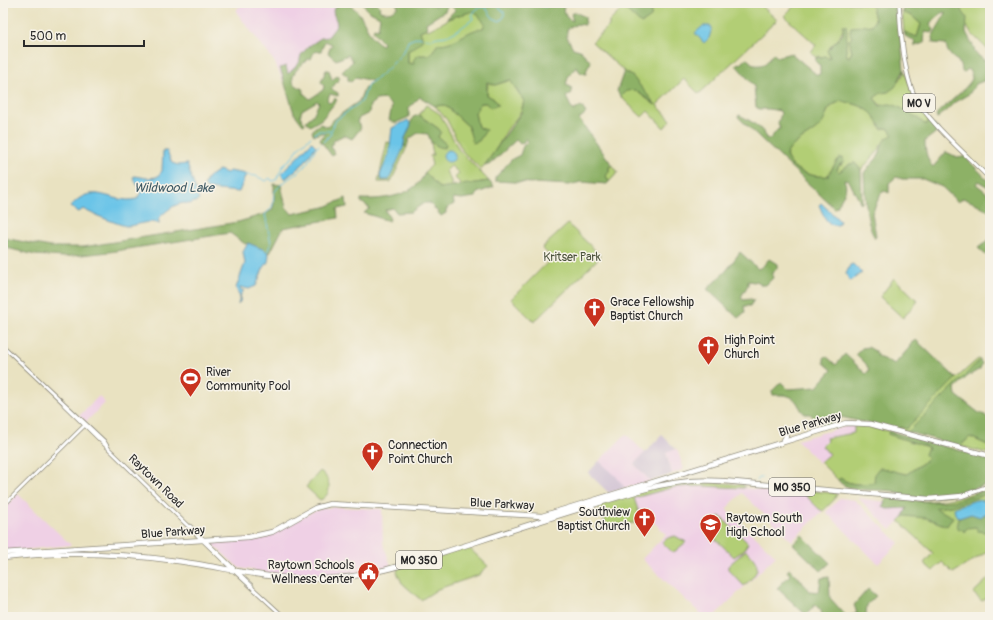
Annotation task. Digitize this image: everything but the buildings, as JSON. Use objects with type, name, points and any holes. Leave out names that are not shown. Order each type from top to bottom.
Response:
[{"type":"highway","name":"Blue Parkway","points":[[3,553],[249,537],[267,533],[315,508],[330,504],[520,516],[549,514],[841,424],[858,422],[990,456]]},
{"type":"highway","points":[[783,442],[786,436],[784,429]]},
{"type":"highway","name":"Blue Parkway","points":[[3,558],[52,554],[108,554],[155,558],[236,571],[306,579],[342,578],[395,567],[600,502],[663,484],[699,480],[929,499],[962,496],[990,486]]},
{"type":"highway","points":[[577,510],[592,508],[597,513],[597,507],[600,502]]},
{"type":"highway","points":[[194,540],[196,534]]},
{"type":"highway","points":[[245,578],[247,572]]},
{"type":"main road","name":"MO V","points":[[899,3],[908,77],[915,97],[926,113],[990,179]]},
{"type":"main road","name":"Raytown Road","points":[[3,346],[253,587]]},
{"type":"main road","points":[[3,506],[85,425]]},
{"type":"main road","name":"Raytown Road","points":[[190,526],[196,534],[204,540]]},
{"type":"main road","points":[[236,571],[284,617]]},
{"type":"shaded area","points":[[243,3],[340,3],[353,15],[283,81],[274,61],[237,13],[237,9]]},
{"type":"shaded area","points":[[99,396],[105,403],[86,422],[79,416]]},
{"type":"shaded area","points":[[854,424],[854,433],[819,463],[797,440]]},
{"type":"shaded area","points":[[626,434],[645,453],[634,464],[651,481],[625,488],[599,461]]},
{"type":"shaded area","points":[[662,435],[676,449],[666,453],[672,474],[651,481],[634,464]]},
{"type":"shaded area","points":[[677,449],[684,469],[672,474],[666,452]]},
{"type":"shaded area","points":[[599,461],[616,476],[625,488],[609,493],[588,473]]},
{"type":"shaded area","name":"Raytown South High School","points":[[703,486],[744,488],[804,494],[823,511],[792,541],[742,493],[726,509],[776,556],[713,617],[704,617],[642,559],[666,534],[655,523],[642,524],[634,498],[674,487]]},
{"type":"shaded area","points":[[18,494],[71,545],[3,552],[3,509]]},
{"type":"shaded area","points":[[840,498],[855,500],[899,543],[878,564],[826,512]]},
{"type":"shaded area","points":[[858,498],[885,502],[883,506],[887,509],[907,509],[906,513],[891,530]]},
{"type":"shaded area","points":[[336,507],[382,509],[383,543],[391,566],[370,572],[321,578],[268,573],[239,568],[210,542],[263,538],[312,512],[323,508]]},
{"type":"green space","points":[[336,3],[346,4],[354,8],[359,13],[375,40],[382,45],[383,43],[373,31],[374,28],[378,29],[380,17],[368,11],[363,3],[371,3],[372,5],[377,3],[380,6],[379,10],[387,12],[398,7],[396,3],[430,3],[435,6],[444,4],[447,6],[445,11],[426,23],[427,28],[420,31],[423,39],[419,44],[408,51],[408,63],[414,64],[413,60],[418,55],[430,55],[438,44],[451,42],[471,31],[483,28],[485,23],[474,11],[446,19],[455,10],[448,3],[565,3],[563,10],[567,18],[573,21],[571,14],[575,12],[585,17],[585,25],[577,24],[567,29],[567,37],[573,48],[580,50],[591,62],[586,74],[581,73],[576,67],[568,77],[566,85],[571,87],[572,93],[566,97],[573,111],[581,106],[586,113],[579,119],[612,165],[609,167],[609,171],[606,176],[609,182],[607,184],[581,182],[569,185],[495,181],[495,178],[512,159],[520,155],[523,146],[528,142],[526,138],[523,143],[520,144],[516,140],[489,165],[485,165],[521,113],[524,101],[510,80],[495,85],[487,82],[487,95],[494,99],[498,105],[491,108],[486,103],[481,103],[475,113],[478,127],[486,130],[479,141],[473,143],[468,126],[445,105],[435,106],[420,97],[409,108],[409,117],[395,123],[389,120],[392,106],[385,99],[376,100],[370,105],[369,113],[359,118],[357,122],[361,128],[352,139],[344,135],[334,140],[331,146],[334,154],[332,156],[320,140],[325,132],[314,135],[312,132],[315,127],[320,124],[328,127],[333,120],[359,101],[364,89],[372,81],[356,77],[351,82],[348,80],[348,76],[342,72],[353,61],[348,55],[336,60],[328,53],[332,44],[325,41],[321,51],[314,52],[311,59],[308,59],[299,67],[293,76],[294,84],[304,90],[303,93],[310,99],[323,90],[324,86],[321,82],[326,70],[329,70],[332,80],[338,75],[340,78],[331,89],[338,93],[338,96],[330,94],[327,100],[330,103],[335,98],[337,100],[322,119],[310,126],[306,121],[313,115],[319,103],[317,101],[302,110],[300,116],[305,124],[303,125],[294,113],[280,68],[286,66],[288,74],[299,63],[301,55],[309,46],[321,38],[328,37],[337,25],[333,10],[338,5]]},
{"type":"green space","points":[[619,3],[648,3],[652,9],[651,17],[641,24]]},
{"type":"green space","points":[[648,3],[766,3],[763,7],[777,20],[699,94],[684,79],[657,105],[671,120],[664,128],[648,111],[642,117],[621,97],[627,91],[635,90],[655,105],[632,76],[624,71],[592,42],[609,26],[609,22],[624,7],[642,24],[652,9]]},
{"type":"green space","points":[[797,3],[868,3],[872,6],[875,20],[872,25],[851,28],[852,38],[849,46],[852,51],[849,57],[847,56],[843,30],[839,38],[828,49],[830,57],[829,60],[819,56],[816,58],[811,52],[816,45],[784,16]]},
{"type":"green space","points":[[868,3],[897,3],[904,70],[895,87],[874,98],[880,106],[890,104],[898,107],[913,115],[924,124],[927,124],[929,120],[939,130],[925,141],[925,148],[929,162],[933,167],[946,152],[957,157],[964,156],[990,182],[990,188],[978,181],[976,184],[990,195],[990,212],[963,198],[958,202],[942,187],[923,179],[902,179],[896,177],[889,183],[889,193],[885,191],[881,193],[872,213],[876,236],[875,238],[867,216],[864,173],[879,155],[885,139],[893,135],[888,128],[881,129],[878,122],[870,112],[860,106],[848,102],[841,101],[835,104],[828,110],[820,126],[797,142],[786,155],[793,166],[798,170],[803,173],[816,176],[829,176],[828,175],[839,158],[843,158],[844,162],[839,165],[837,170],[839,172],[850,164],[855,163],[861,170],[862,203],[861,204],[848,179],[844,180],[846,187],[844,193],[837,207],[834,208],[738,117],[739,115],[756,125],[766,135],[767,139],[770,139],[778,129],[780,129],[778,123],[781,114],[780,111],[759,109],[756,107],[754,86],[736,65],[738,63],[740,64],[746,58],[754,65],[761,65],[767,61],[773,53],[777,57],[791,53],[817,75],[820,74],[820,66],[815,61],[816,58],[825,56],[829,59],[830,57],[827,51],[843,34],[843,25],[846,25],[847,29],[846,52],[847,56],[849,57],[852,52],[849,40],[852,38],[850,33],[851,27],[872,25],[875,20],[872,6]]},
{"type":"green space","points":[[902,3],[957,3],[967,18],[966,32],[975,53],[984,60],[988,79],[976,84],[969,94],[955,102],[938,118],[936,117],[937,113],[957,96],[971,81],[972,76],[968,69],[963,73],[958,61],[948,52],[946,44],[933,43],[932,37],[946,13],[943,12],[930,23],[934,30],[932,33],[925,32],[924,43],[915,46],[914,40],[905,36],[904,32],[917,37],[921,24],[912,16],[904,13]]},
{"type":"green space","points":[[955,3],[990,3],[990,52],[970,32]]},
{"type":"green space","points":[[474,10],[485,23],[483,28],[449,44],[438,44],[430,55],[414,64],[408,63],[408,51],[419,44],[420,31],[427,28],[428,30],[461,13],[464,14]]},
{"type":"green space","points":[[902,11],[912,16],[921,24],[917,37],[904,32]]},
{"type":"green space","points":[[904,70],[917,102],[929,120],[927,124],[924,124],[919,119],[906,113],[885,107],[874,98],[881,93],[888,92],[903,75]]},
{"type":"green space","points":[[624,71],[632,76],[656,105],[635,90],[627,91],[621,97],[617,91]]},
{"type":"green space","points":[[511,80],[524,101],[523,106],[492,155],[481,169],[463,152],[447,120],[435,106],[445,105],[468,126],[470,133],[482,135],[485,130],[478,127],[475,113],[481,103],[486,103],[494,99],[487,95],[488,82],[495,85]]},
{"type":"green space","points":[[841,101],[855,104],[866,109],[874,116],[881,129],[888,128],[894,135],[880,146],[880,149],[861,170],[855,163],[850,164],[839,172],[837,170],[839,165],[842,165],[835,164],[828,175],[829,176],[810,175],[798,170],[789,161],[786,155],[789,150],[792,146],[817,128],[823,121],[828,110]]},
{"type":"green space","points":[[426,105],[440,114],[459,150],[489,181],[462,185],[455,178],[459,173],[451,166],[446,171],[451,181],[451,187],[439,188],[425,172],[432,165],[430,156],[433,155],[431,142],[444,148],[438,137],[439,129],[419,115]]},
{"type":"green space","points":[[419,115],[439,129],[441,132],[438,137],[446,144],[445,148],[439,147],[431,142],[428,134],[418,133],[409,139],[407,147],[404,146],[405,138],[413,117]]},
{"type":"green space","points":[[387,142],[391,143],[387,162],[380,175],[381,180],[387,180],[389,178],[404,146],[407,147],[391,182],[378,182]]},
{"type":"green space","points":[[612,165],[618,172],[609,182],[606,176],[609,171],[609,167]]},
{"type":"green space","points":[[425,172],[439,188],[489,181],[494,187],[477,193],[475,197],[462,199],[453,198],[454,204],[446,209],[446,213],[441,216],[430,203],[424,203],[411,212],[397,213],[393,208],[385,210],[390,219],[389,221],[364,213],[370,208],[361,202],[361,199],[379,199],[398,195],[415,186],[421,180]]},
{"type":"green space","points":[[274,184],[281,185],[286,207],[292,214],[325,207],[346,198],[347,207],[337,209],[338,218],[283,228],[270,253],[248,243],[245,244],[230,233],[109,252],[63,257],[35,255],[3,247],[4,238],[50,247],[83,247],[238,222],[265,214],[272,210],[274,204]]},
{"type":"green space","name":"Kritser Park","points":[[568,224],[601,256],[534,322],[511,299],[552,258],[542,248]]},
{"type":"green space","points":[[990,239],[990,257],[978,248]]},
{"type":"green space","points":[[740,252],[758,269],[769,259],[777,264],[777,268],[772,274],[773,278],[766,285],[761,285],[757,281],[748,281],[748,285],[741,297],[743,300],[754,300],[750,306],[744,306],[745,312],[738,318],[707,289],[726,271]]},
{"type":"green space","points":[[894,278],[918,301],[903,318],[880,297]]},
{"type":"green space","points":[[916,340],[956,378],[906,429],[900,427],[898,430],[841,417],[840,420],[823,426],[810,414],[805,414],[797,402],[791,397],[785,395],[773,395],[772,391],[781,382],[788,389],[817,387],[832,370],[824,363],[824,358],[826,356],[836,365],[845,354],[866,374],[869,370],[866,364],[856,354],[862,348],[868,347],[875,351],[878,357],[895,364],[909,348],[911,343]]},
{"type":"green space","points":[[978,359],[980,360],[908,432],[898,430]]},
{"type":"green space","points":[[980,360],[982,364],[980,369],[968,376],[955,388],[956,395],[979,413],[985,415],[990,421],[990,446],[970,437],[960,446],[908,432]]},
{"type":"green space","points":[[854,424],[889,431],[888,434],[928,447],[928,459],[907,474],[892,472],[886,468],[875,482],[857,484],[844,481],[840,478],[838,480],[820,462],[829,454],[822,446],[827,441],[826,438],[854,433]]},
{"type":"green space","points":[[889,431],[990,459],[990,483],[969,490],[927,498],[903,496],[894,491],[856,489],[842,484],[838,480],[840,478],[857,484],[874,482],[875,473],[879,468],[907,474],[928,459],[925,454],[928,447],[888,434]]},
{"type":"green space","points":[[970,437],[990,446],[990,454],[960,446]]},
{"type":"green space","points":[[320,471],[324,474],[328,482],[329,490],[324,498],[320,500],[306,487]]},
{"type":"green space","points":[[686,482],[714,482],[744,485],[744,488],[703,486],[674,487],[634,498],[642,522],[607,526],[598,509],[602,504],[646,490]]},
{"type":"green space","points":[[990,487],[990,550],[953,573],[942,562],[933,571],[924,563],[933,553],[899,521],[919,501],[955,498]]},
{"type":"green space","points":[[782,488],[837,494],[834,500],[823,511],[804,494],[780,491]]},
{"type":"green space","points":[[990,489],[990,493],[952,506],[935,508],[953,517],[947,526],[926,518],[903,516],[907,508],[887,509],[883,507],[886,498],[931,502],[955,501]]},
{"type":"green space","points":[[990,511],[990,530],[986,532],[978,531],[976,527],[967,528],[964,532],[963,530],[957,528],[959,518],[971,514],[984,515]]},
{"type":"green space","points":[[720,516],[748,543],[743,551],[734,557],[706,530],[711,522]]},
{"type":"green space","points":[[802,535],[830,563],[821,571],[793,544]]},
{"type":"green space","points":[[675,536],[686,542],[673,553],[662,542]]},
{"type":"green space","points":[[465,547],[469,548],[488,566],[479,575],[438,589],[421,600],[402,583],[397,572],[398,568]]},
{"type":"green space","points":[[746,550],[755,560],[757,568],[756,572],[744,586],[728,569],[728,566]]},
{"type":"green space","points":[[790,569],[810,591],[819,592],[821,578],[829,577],[830,598],[847,617],[822,617],[821,610],[815,605],[806,615],[777,588],[790,575],[787,571]]},
{"type":"green space","points":[[990,577],[990,597],[982,601],[973,593]]},
{"type":"green space","points":[[868,589],[876,596],[867,605],[866,613],[868,617],[847,617],[857,613],[854,605]]},
{"type":"water","points":[[703,26],[711,26],[712,28],[709,38],[704,43],[695,33]]},
{"type":"water","points":[[408,120],[411,125],[405,138],[403,149],[389,180],[381,180],[380,175],[389,154],[392,128]]},
{"type":"water","points":[[312,142],[316,146],[303,164],[285,179],[281,174]]},
{"type":"water","points":[[449,150],[453,152],[455,156],[453,160],[449,162],[445,160],[443,156],[445,152]]},
{"type":"water","name":"Wildwood Lake","points":[[163,151],[167,151],[172,163],[178,165],[187,164],[199,200],[190,204],[186,203],[172,207],[158,219],[160,224],[147,222],[126,226],[83,209],[79,212],[70,207],[79,199],[87,195],[95,194],[127,200],[137,199],[141,192],[133,177],[157,177],[162,171]]},
{"type":"water","points":[[219,170],[227,173],[229,171],[246,174],[239,192],[207,189],[204,185],[208,177]]},
{"type":"water","points":[[821,203],[840,221],[838,225],[828,222],[819,205]]},
{"type":"water","points":[[248,243],[265,250],[269,254],[268,262],[263,269],[256,286],[249,289],[240,287],[240,289],[244,291],[241,293],[240,302],[238,304],[240,297],[236,288],[245,263],[243,252]]},
{"type":"water","points":[[853,264],[862,273],[850,281],[846,274],[850,265]]},
{"type":"water","points":[[990,496],[990,511],[980,517],[971,514],[959,518],[955,514],[954,508],[976,500],[983,501]]},
{"type":"waterway","points":[[315,134],[317,131],[331,131],[336,120],[362,101],[368,84],[379,77],[397,59],[408,41],[418,37],[431,40],[449,35],[473,19],[472,16],[474,12],[480,8],[485,7],[493,18],[500,21],[504,17],[504,12],[496,5],[497,3]]},
{"type":"waterway","points":[[537,3],[545,7],[548,3]]},
{"type":"waterway","points":[[322,143],[331,134],[331,132]]},
{"type":"waterway","points":[[246,175],[256,176],[266,181],[270,178],[272,181],[276,180],[284,164],[292,158],[300,146],[311,137]]},
{"type":"waterway","points":[[267,252],[271,243],[265,214],[273,205],[274,193],[282,184],[303,168],[319,145]]},
{"type":"waterway","points":[[757,481],[759,478],[762,478]]},
{"type":"place","name":"Grace Fellowship Baptist Church","points":[[594,328]]},
{"type":"place","name":"High Point Church","points":[[708,366]]},
{"type":"place","name":"River Community Pool","points":[[191,398]]},
{"type":"place","name":"Connection Point Church","points":[[373,472]]},
{"type":"place","name":"Southview Baptist Church","points":[[645,538]]},
{"type":"place","name":"Raytown South High School","points":[[710,544]]},
{"type":"place","name":"Raytown Schools Wellness Center","points":[[369,592]]}]
